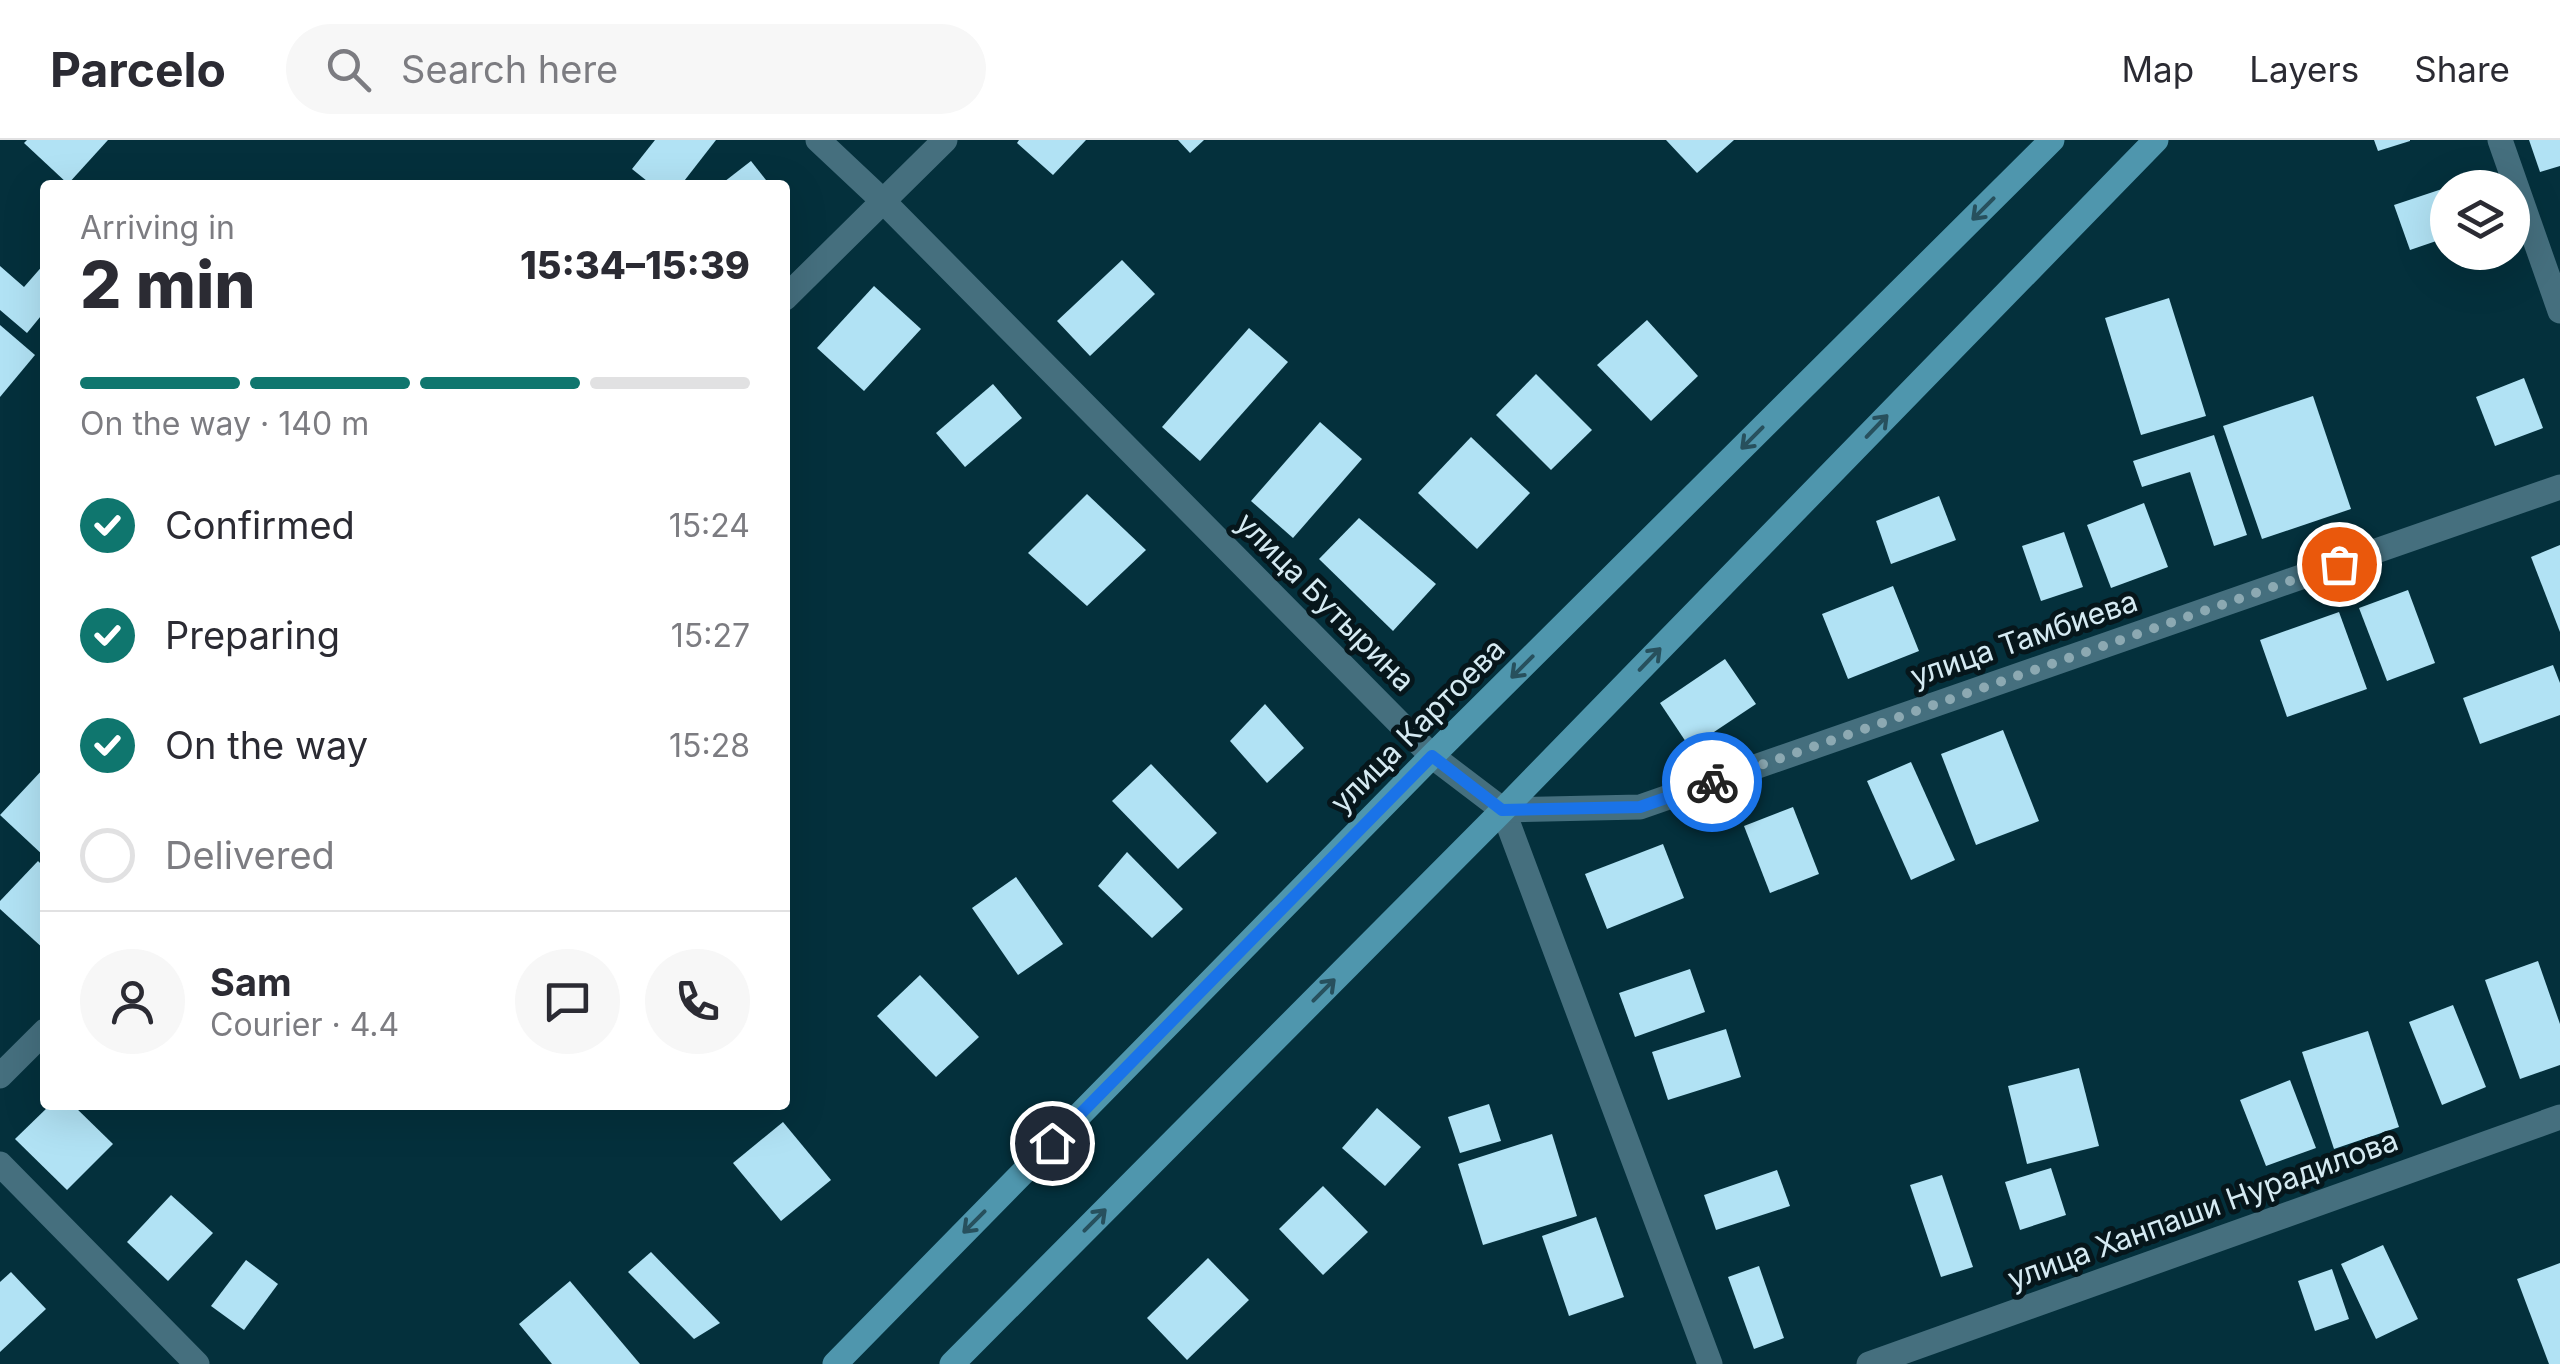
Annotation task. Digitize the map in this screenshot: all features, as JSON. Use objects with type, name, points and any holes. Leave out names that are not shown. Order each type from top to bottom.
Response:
[{"type":"main road","name":"улица Картоева","points":[[835,1364],[1432,756],[2052,140]]},
{"type":"main road","points":[[952,1364],[1502,810],[2156,140]]},
{"type":"street","name":"улица Бутырина","points":[[818,140],[1432,756],[1502,810]]},
{"type":"street","points":[[790,293],[945,140]]},
{"type":"street","points":[[2500,140],[2560,311]]},
{"type":"street","name":"улица Тамбиева","points":[[1502,810],[1640,807],[2560,487]]},
{"type":"street","points":[[1502,810],[1710,1364]]},
{"type":"street","points":[[0,1076],[40,1037]]},
{"type":"street","name":"улица Ханпаши Нурадилова","points":[[1869,1364],[2560,1117]]},
{"type":"street","points":[[0,1164],[196,1364]]},
{"type":"building","points":[[108,140],[72,180],[64,180],[24,143]]},
{"type":"building","points":[[655,140],[716,140],[685,180],[646,180],[632,169]]},
{"type":"building","points":[[1086,140],[1053,175],[1017,143]]},
{"type":"building","points":[[1178,140],[1204,140],[1190,153]]},
{"type":"building","points":[[1666,140],[1734,140],[1697,173]]},
{"type":"building","points":[[2374,140],[2410,140],[2410,141],[2378,151]]},
{"type":"building","points":[[2529,140],[2560,140],[2560,166],[2540,172]]},
{"type":"building","points":[[751,161],[766,180],[726,180]]},
{"type":"building","points":[[2430,193],[2430,243],[2410,250],[2394,205]]},
{"type":"building","points":[[1122,260],[1155,294],[1090,356],[1057,321]]},
{"type":"building","points":[[0,266],[24,287],[40,269],[40,317],[27,333],[0,310]]},
{"type":"building","points":[[874,286],[921,329],[864,391],[817,348]]},
{"type":"building","points":[[2169,298],[2206,416],[2141,435],[2105,318]]},
{"type":"building","points":[[1647,320],[1698,376],[1651,421],[1597,365]]},
{"type":"building","points":[[0,325],[35,355],[0,397]]},
{"type":"building","points":[[1249,328],[1288,362],[1200,461],[1162,427]]},
{"type":"building","points":[[1536,374],[1592,430],[1551,470],[1496,415]]},
{"type":"building","points":[[2524,378],[2543,428],[2495,446],[2476,397]]},
{"type":"building","points":[[993,384],[1022,418],[965,467],[936,433]]},
{"type":"building","points":[[2313,396],[2351,509],[2262,539],[2223,426]]},
{"type":"building","points":[[1320,422],[1362,459],[1293,538],[1251,501]]},
{"type":"building","points":[[2214,435],[2247,535],[2214,546],[2190,472],[2142,487],[2133,461]]},
{"type":"building","points":[[1471,437],[1530,493],[1477,549],[1418,493]]},
{"type":"building","points":[[1087,494],[1146,550],[1087,606],[1028,553]]},
{"type":"building","points":[[1939,496],[1956,540],[1891,564],[1876,521]]},
{"type":"building","points":[[2144,503],[2168,567],[2111,588],[2087,525]]},
{"type":"building","points":[[1359,518],[1436,584],[1393,631],[1319,559]]},
{"type":"building","points":[[2064,532],[2083,587],[2041,601],[2022,546]]},
{"type":"building","points":[[2560,545],[2560,632],[2531,557]]},
{"type":"building","points":[[1893,586],[1919,651],[1848,679],[1822,614]]},
{"type":"building","points":[[2408,590],[2435,663],[2387,681],[2359,608]]},
{"type":"building","points":[[2339,612],[2367,689],[2287,717],[2260,640]]},
{"type":"building","points":[[1725,659],[1756,704],[1690,748],[1660,703]]},
{"type":"building","points":[[2553,665],[2560,683],[2560,715],[2480,744],[2463,698]]},
{"type":"building","points":[[1265,704],[1304,748],[1267,783],[1230,741]]},
{"type":"building","points":[[2003,730],[2039,821],[1976,845],[1941,754]]},
{"type":"building","points":[[1911,762],[1955,860],[1911,880],[1867,781]]},
{"type":"building","points":[[1151,764],[1217,833],[1178,869],[1112,801]]},
{"type":"building","points":[[40,772],[40,852],[0,815]]},
{"type":"building","points":[[1793,807],[1819,874],[1770,893],[1744,826]]},
{"type":"building","points":[[1663,844],[1684,898],[1607,929],[1585,874]]},
{"type":"building","points":[[1127,852],[1183,909],[1152,938],[1098,886]]},
{"type":"building","points":[[40,863],[40,945],[0,909],[0,901]]},
{"type":"building","points":[[1016,877],[1063,944],[1018,975],[972,908]]},
{"type":"building","points":[[2538,961],[2560,1024],[2560,1065],[2520,1079],[2485,980]]},
{"type":"building","points":[[1690,969],[1705,1012],[1635,1037],[1619,993]]},
{"type":"building","points":[[920,975],[979,1037],[936,1077],[877,1016]]},
{"type":"building","points":[[2453,1005],[2486,1087],[2442,1105],[2409,1022]]},
{"type":"building","points":[[1726,1029],[1741,1077],[1668,1100],[1652,1052]]},
{"type":"building","points":[[2368,1031],[2399,1127],[2334,1149],[2302,1052]]},
{"type":"building","points":[[2079,1068],[2099,1146],[2027,1164],[2008,1086]]},
{"type":"building","points":[[2290,1080],[2316,1148],[2266,1166],[2240,1100]]},
{"type":"building","points":[[1489,1104],[1501,1141],[1460,1153],[1448,1117]]},
{"type":"building","points":[[1377,1108],[1421,1147],[1385,1186],[1342,1148]]},
{"type":"building","points":[[45,1110],[78,1110],[113,1144],[67,1190],[15,1139]]},
{"type":"building","points":[[783,1122],[831,1180],[781,1221],[733,1163]]},
{"type":"building","points":[[1552,1134],[1577,1216],[1483,1245],[1458,1164]]},
{"type":"building","points":[[2051,1168],[2066,1215],[2020,1230],[2005,1182]]},
{"type":"building","points":[[1777,1170],[1790,1206],[1716,1230],[1704,1195]]},
{"type":"building","points":[[1942,1175],[1973,1267],[1941,1277],[1910,1185]]},
{"type":"building","points":[[1323,1186],[1368,1232],[1323,1275],[1279,1229]]},
{"type":"building","points":[[171,1195],[213,1233],[168,1281],[127,1242]]},
{"type":"building","points":[[1596,1217],[1624,1297],[1569,1316],[1542,1236]]},
{"type":"building","points":[[2383,1245],[2418,1319],[2376,1339],[2341,1264]]},
{"type":"building","points":[[651,1252],[720,1323],[694,1339],[628,1272]]},
{"type":"building","points":[[1208,1258],[1249,1300],[1187,1360],[1147,1318]]},
{"type":"building","points":[[246,1260],[278,1284],[244,1330],[211,1306]]},
{"type":"building","points":[[2560,1263],[2560,1364],[2549,1364],[2517,1279]]},
{"type":"building","points":[[1759,1266],[1784,1338],[1754,1349],[1728,1277]]},
{"type":"building","points":[[2332,1269],[2349,1319],[2315,1331],[2298,1281]]},
{"type":"building","points":[[11,1272],[46,1309],[0,1352],[0,1282]]},
{"type":"building","points":[[570,1281],[640,1364],[552,1364],[519,1324]]},
{"type":"way so far","points":[[1712,782],[2339,564]]},
{"type":"route","points":[[1052,1143],[1432,756],[1502,810],[1640,807],[1712,782]]}]
